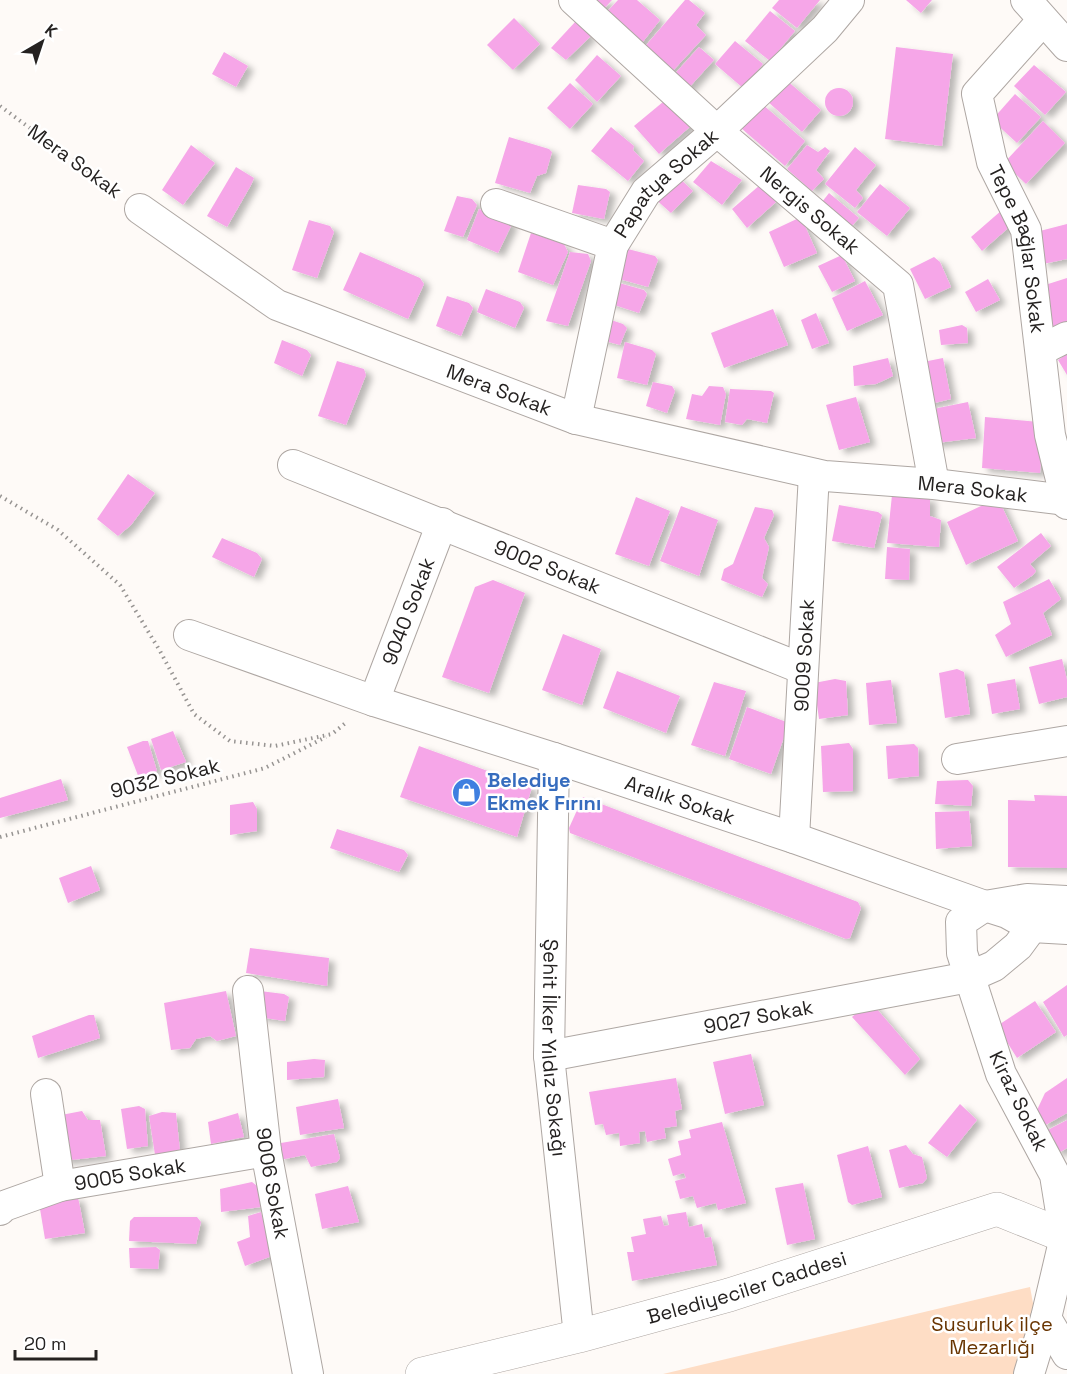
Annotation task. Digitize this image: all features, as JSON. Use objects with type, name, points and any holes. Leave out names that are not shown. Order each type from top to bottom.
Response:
[{"type":"street","name":"Nergis Sokak","points":[[574,0],[717,131],[898,285],[934,484]]},
{"type":"street","name":"Papatya Sokak","points":[[576,418],[613,245],[646,192],[717,131],[825,29],[849,0]]},
{"type":"street","points":[[1035,10],[1067,46]]},
{"type":"street","name":"Tepe Bağlar Sokak","points":[[1035,10],[977,94],[992,162],[1026,230],[1054,343],[1050,435],[1067,502]]},
{"type":"street","points":[[496,204],[613,245]]},
{"type":"street","name":"Mera Sokak","points":[[140,209],[277,304],[576,418],[825,476],[934,484],[1067,502]]},
{"type":"street","name":"9002 Sokak","points":[[293,465],[803,669]]},
{"type":"street","name":"9009 Sokak","points":[[794,838],[814,474]]},
{"type":"street","name":"9040 Sokak","points":[[374,701],[442,523]]},
{"type":"street","name":"Aralık Sokak","points":[[189,635],[374,701],[555,758],[794,838],[1007,912],[1032,927],[1067,929]]},
{"type":"street","points":[[957,759],[1067,741]]},
{"type":"street","name":"Şehit İlker Yıldız Sokağı","points":[[555,758],[549,1056],[579,1336]]},
{"type":"street","points":[[985,906],[1027,899],[1067,901]]},
{"type":"street","name":"Kiraz Sokak","points":[[985,906],[961,922],[962,953],[1001,1074],[1055,1175],[1066,1237]]},
{"type":"street","name":"9027 Sokak","points":[[549,1056],[969,976],[994,966],[1018,946],[1032,927]]},
{"type":"street","name":"9006 Sokak","points":[[248,991],[266,1151],[308,1374]]},
{"type":"street","points":[[46,1094],[60,1186]]},
{"type":"street","name":"9005 Sokak","points":[[0,1210],[4,1206],[60,1186],[266,1151]]},
{"type":"street","name":"Belediyeciler Caddesi","points":[[422,1374],[579,1336],[729,1295],[997,1209],[1066,1237]]},
{"type":"street","points":[[1029,1374],[1046,1318],[1066,1237]]},
{"type":"street","points":[[1046,1318],[1067,1354]]},
{"type":"path","name":"Mera Sokak","points":[[0,106],[140,209]]},
{"type":"path","name":"9032 Sokak","points":[[0,837],[265,768],[332,734]]},
{"type":"green space","name":"Susurluk ilçe Mezarlığı","points":[[1030,1287],[1037,1325],[1020,1374],[663,1374]]},
{"type":"building","points":[[585,0],[612,0],[600,13]]},
{"type":"building","points":[[618,0],[637,0],[660,20],[638,48],[602,17]]},
{"type":"building","points":[[685,0],[689,0],[705,13],[696,25],[706,35],[669,75],[641,51]]},
{"type":"building","points":[[779,0],[820,0],[797,28],[772,8]]},
{"type":"building","points":[[906,0],[932,0],[921,13]]},
{"type":"building","points":[[770,11],[795,31],[770,61],[745,41]]},
{"type":"building","points":[[514,18],[540,44],[513,70],[487,45]]},
{"type":"building","points":[[576,21],[591,36],[566,60],[551,48]]},
{"type":"building","points":[[735,41],[763,64],[743,88],[715,64]]},
{"type":"building","points":[[699,47],[714,60],[686,91],[671,78]]},
{"type":"building","points":[[896,47],[953,54],[942,146],[885,139]]},
{"type":"building","points":[[224,52],[248,66],[236,87],[212,74]]},
{"type":"building","points":[[597,55],[621,76],[597,102],[575,80]]},
{"type":"building","points":[[1034,65],[1066,92],[1045,115],[1014,86]]},
{"type":"building","points":[[785,79],[821,110],[802,132],[767,101]]},
{"type":"building","points":[[570,83],[593,104],[570,129],[547,108]]},
{"type":"building","points":[[839,88],[849,92],[853,102],[849,112],[839,116],[829,112],[825,102],[829,92]]},
{"type":"building","points":[[1015,94],[1041,117],[1017,143],[992,120]]},
{"type":"building","points":[[669,97],[692,125],[659,154],[634,126]]},
{"type":"building","points":[[762,104],[805,141],[785,166],[741,128]]},
{"type":"building","points":[[1043,121],[1065,143],[1026,184],[1004,163]]},
{"type":"building","points":[[611,127],[634,146],[633,150],[644,161],[628,181],[591,151]]},
{"type":"building","points":[[509,137],[549,149],[552,152],[546,173],[537,176],[530,193],[495,183]]},
{"type":"building","points":[[191,145],[215,163],[183,205],[162,190]]},
{"type":"building","points":[[807,145],[818,152],[825,147],[830,151],[816,170],[824,179],[812,191],[787,169]]},
{"type":"building","points":[[855,147],[876,165],[856,190],[863,198],[855,208],[825,184]]},
{"type":"building","points":[[711,161],[742,180],[722,205],[693,182]]},
{"type":"building","points":[[236,167],[254,178],[227,227],[207,216]]},
{"type":"building","points":[[676,175],[693,191],[671,213],[653,197]]},
{"type":"building","points":[[880,184],[910,208],[887,236],[857,212]]},
{"type":"building","points":[[578,185],[606,189],[610,192],[604,219],[572,213]]},
{"type":"building","points":[[760,185],[776,202],[747,228],[732,209]]},
{"type":"building","points":[[829,193],[859,218],[851,227],[822,202]]},
{"type":"building","points":[[457,196],[472,199],[477,205],[463,237],[444,231]]},
{"type":"building","points":[[479,209],[508,220],[512,224],[498,253],[467,240]]},
{"type":"building","points":[[1002,210],[1015,222],[982,251],[971,237]]},
{"type":"building","points":[[801,217],[817,253],[784,267],[769,232]]},
{"type":"building","points":[[309,220],[330,226],[334,232],[317,278],[292,270]]},
{"type":"building","points":[[1067,224],[1067,259],[1043,264],[1036,232]]},
{"type":"building","points":[[531,233],[564,244],[568,252],[553,285],[518,272]]},
{"type":"building","points":[[620,247],[655,256],[658,260],[648,287],[612,277]]},
{"type":"building","points":[[360,252],[420,278],[424,284],[408,319],[343,290]]},
{"type":"building","points":[[570,252],[588,254],[591,261],[568,326],[546,321]]},
{"type":"building","points":[[842,255],[855,281],[832,292],[818,266]]},
{"type":"building","points":[[934,257],[940,262],[951,287],[925,299],[910,269]]},
{"type":"building","points":[[1067,278],[1067,322],[1054,329],[1040,303],[1049,294],[1045,285]]},
{"type":"building","points":[[988,279],[1000,300],[976,312],[965,292]]},
{"type":"building","points":[[612,281],[644,290],[647,294],[639,313],[605,302]]},
{"type":"building","points":[[865,281],[883,315],[847,331],[832,298]]},
{"type":"building","points":[[486,289],[520,302],[524,308],[515,328],[477,312]]},
{"type":"building","points":[[447,296],[469,303],[473,308],[461,336],[436,326]]},
{"type":"building","points":[[773,309],[788,345],[724,368],[711,333]]},
{"type":"building","points":[[816,313],[829,343],[812,349],[801,320]]},
{"type":"building","points":[[599,316],[623,324],[627,328],[620,345],[593,338]]},
{"type":"building","points":[[962,325],[967,328],[968,343],[941,345],[939,330]]},
{"type":"building","points":[[282,340],[307,350],[311,355],[302,376],[274,363]]},
{"type":"building","points":[[625,342],[652,350],[656,354],[647,385],[617,378]]},
{"type":"building","points":[[1067,354],[1067,375],[1058,360]]},
{"type":"building","points":[[888,358],[893,376],[876,384],[854,386],[853,366]]},
{"type":"building","points":[[943,358],[951,399],[922,406],[913,364]]},
{"type":"building","points":[[337,361],[364,369],[366,375],[346,425],[318,416]]},
{"type":"building","points":[[653,382],[672,386],[675,391],[667,413],[646,406]]},
{"type":"building","points":[[709,386],[723,387],[726,394],[720,425],[686,419],[692,394],[702,396]]},
{"type":"building","points":[[730,389],[774,393],[767,423],[747,419],[742,425],[725,422]]},
{"type":"building","points":[[856,397],[870,442],[839,450],[826,405]]},
{"type":"building","points":[[968,402],[976,438],[929,444],[923,411]]},
{"type":"building","points":[[985,417],[1039,422],[1042,447],[1040,473],[982,468]]},
{"type":"building","points":[[128,474],[155,493],[131,525],[118,536],[97,519]]},
{"type":"building","points":[[892,495],[930,498],[930,516],[941,520],[939,547],[887,543]]},
{"type":"building","points":[[636,497],[670,511],[649,566],[615,554]]},
{"type":"building","points":[[998,498],[1018,541],[966,565],[947,522]]},
{"type":"building","points":[[839,505],[878,512],[882,515],[874,548],[832,541]]},
{"type":"building","points":[[681,506],[718,520],[699,576],[660,561]]},
{"type":"building","points":[[755,507],[772,510],[774,515],[764,538],[769,547],[762,578],[768,584],[762,597],[721,580],[724,569],[733,564]]},
{"type":"building","points":[[1041,533],[1051,546],[1030,564],[1036,571],[1033,575],[1014,588],[997,567]]},
{"type":"building","points":[[222,538],[257,553],[262,559],[254,577],[212,557]]},
{"type":"building","points":[[887,547],[910,549],[909,580],[885,579]]},
{"type":"building","points":[[1049,579],[1061,599],[1043,613],[1052,635],[1006,657],[995,635],[1011,624],[1003,602]]},
{"type":"building","points":[[493,580],[525,593],[489,693],[442,677],[475,587]]},
{"type":"building","points":[[563,634],[601,649],[582,705],[542,690]]},
{"type":"building","points":[[1062,659],[1067,680],[1067,697],[1039,704],[1029,667]]},
{"type":"building","points":[[957,669],[964,672],[970,714],[945,718],[939,673]]},
{"type":"building","points":[[617,671],[680,696],[666,733],[603,708]]},
{"type":"building","points":[[835,679],[846,681],[848,715],[819,719],[814,683]]},
{"type":"building","points":[[1015,679],[1020,709],[992,714],[987,684]]},
{"type":"building","points":[[891,680],[897,723],[869,725],[866,683]]},
{"type":"building","points":[[714,682],[746,691],[725,756],[691,745]]},
{"type":"building","points":[[747,707],[789,723],[771,774],[729,759]]},
{"type":"building","points":[[173,731],[186,762],[161,770],[151,739]]},
{"type":"building","points":[[148,741],[157,771],[139,778],[127,747]]},
{"type":"building","points":[[849,743],[853,749],[853,791],[823,792],[821,746]]},
{"type":"building","points":[[914,744],[918,748],[919,776],[888,779],[886,746]]},
{"type":"building","name":"Belediye Ekmek Fırını","points":[[419,746],[532,787],[517,837],[400,797]]},
{"type":"building","points":[[61,779],[68,800],[0,818],[0,798]]},
{"type":"building","points":[[968,780],[973,786],[971,806],[935,804],[937,781]]},
{"type":"building","points":[[1034,795],[1067,796],[1067,868],[1008,867],[1008,800],[1035,801]]},
{"type":"building","points":[[583,797],[858,902],[861,908],[850,938],[846,939],[570,833],[569,828]]},
{"type":"building","points":[[253,802],[257,809],[257,831],[230,835],[230,805]]},
{"type":"building","points":[[969,811],[972,846],[936,849],[935,812]]},
{"type":"building","points":[[337,829],[404,850],[408,855],[399,872],[330,848]]},
{"type":"building","points":[[91,866],[100,890],[68,903],[59,878]]},
{"type":"building","points":[[250,948],[329,958],[327,986],[246,973]]},
{"type":"building","points":[[1067,985],[1067,1035],[1064,1037],[1043,1002]]},
{"type":"building","points":[[226,991],[236,1036],[217,1041],[210,1036],[196,1039],[190,1048],[171,1050],[164,1003]]},
{"type":"building","points":[[260,991],[284,994],[289,997],[285,1021],[258,1017]]},
{"type":"building","points":[[870,1001],[920,1059],[905,1075],[852,1017]]},
{"type":"building","points":[[1035,1001],[1056,1032],[1017,1058],[997,1026]]},
{"type":"building","points":[[94,1015],[100,1038],[38,1058],[32,1036]]},
{"type":"building","points":[[751,1054],[764,1105],[725,1114],[713,1062]]},
{"type":"building","points":[[325,1060],[324,1077],[287,1080],[287,1062]]},
{"type":"building","points":[[676,1078],[682,1109],[675,1111],[677,1126],[664,1128],[666,1138],[647,1142],[645,1131],[639,1132],[640,1143],[620,1146],[619,1133],[606,1135],[603,1124],[595,1125],[589,1092]]},
{"type":"building","points":[[1067,1078],[1067,1113],[1042,1127],[1037,1110],[1045,1093]]},
{"type":"building","points":[[338,1099],[344,1128],[300,1135],[296,1107]]},
{"type":"building","points":[[960,1104],[977,1120],[947,1157],[928,1143]]},
{"type":"building","points":[[139,1106],[145,1109],[148,1146],[127,1149],[121,1109]]},
{"type":"building","points":[[82,1111],[88,1120],[100,1120],[106,1156],[63,1161],[56,1116]]},
{"type":"building","points":[[162,1112],[176,1113],[180,1151],[155,1155],[149,1116]]},
{"type":"building","points":[[238,1113],[244,1137],[211,1144],[208,1122]]},
{"type":"building","points":[[1067,1120],[1067,1148],[1057,1154],[1046,1131]]},
{"type":"building","points":[[722,1122],[746,1203],[718,1210],[716,1203],[697,1208],[693,1196],[680,1199],[675,1181],[686,1178],[684,1173],[673,1176],[668,1159],[681,1155],[678,1141],[691,1138],[689,1130]]},
{"type":"building","points":[[334,1134],[340,1158],[337,1162],[311,1167],[305,1155],[280,1160],[275,1144]]},
{"type":"building","points":[[906,1145],[913,1154],[922,1157],[927,1178],[923,1183],[899,1188],[889,1150]]},
{"type":"building","points":[[868,1146],[882,1197],[852,1205],[848,1202],[837,1155]]},
{"type":"building","points":[[252,1182],[257,1186],[261,1207],[221,1212],[220,1189]]},
{"type":"building","points":[[803,1183],[815,1239],[787,1245],[775,1188]]},
{"type":"building","points":[[348,1186],[359,1222],[322,1229],[315,1194]]},
{"type":"building","points":[[78,1197],[85,1233],[45,1239],[39,1203]]},
{"type":"building","points":[[261,1212],[272,1256],[245,1266],[237,1242],[250,1237],[248,1216]]},
{"type":"building","points":[[686,1212],[689,1227],[702,1224],[705,1238],[711,1237],[717,1265],[632,1281],[627,1252],[634,1252],[631,1237],[646,1234],[643,1219],[661,1216],[664,1226],[669,1225],[667,1215]]},
{"type":"building","points":[[134,1217],[197,1217],[201,1222],[196,1244],[129,1241],[130,1221]]},
{"type":"building","points":[[156,1247],[160,1250],[158,1269],[130,1268],[129,1248]]},
{"type":"place","name":"Belediye Ekmek Fırını","points":[[466,792]]}]
